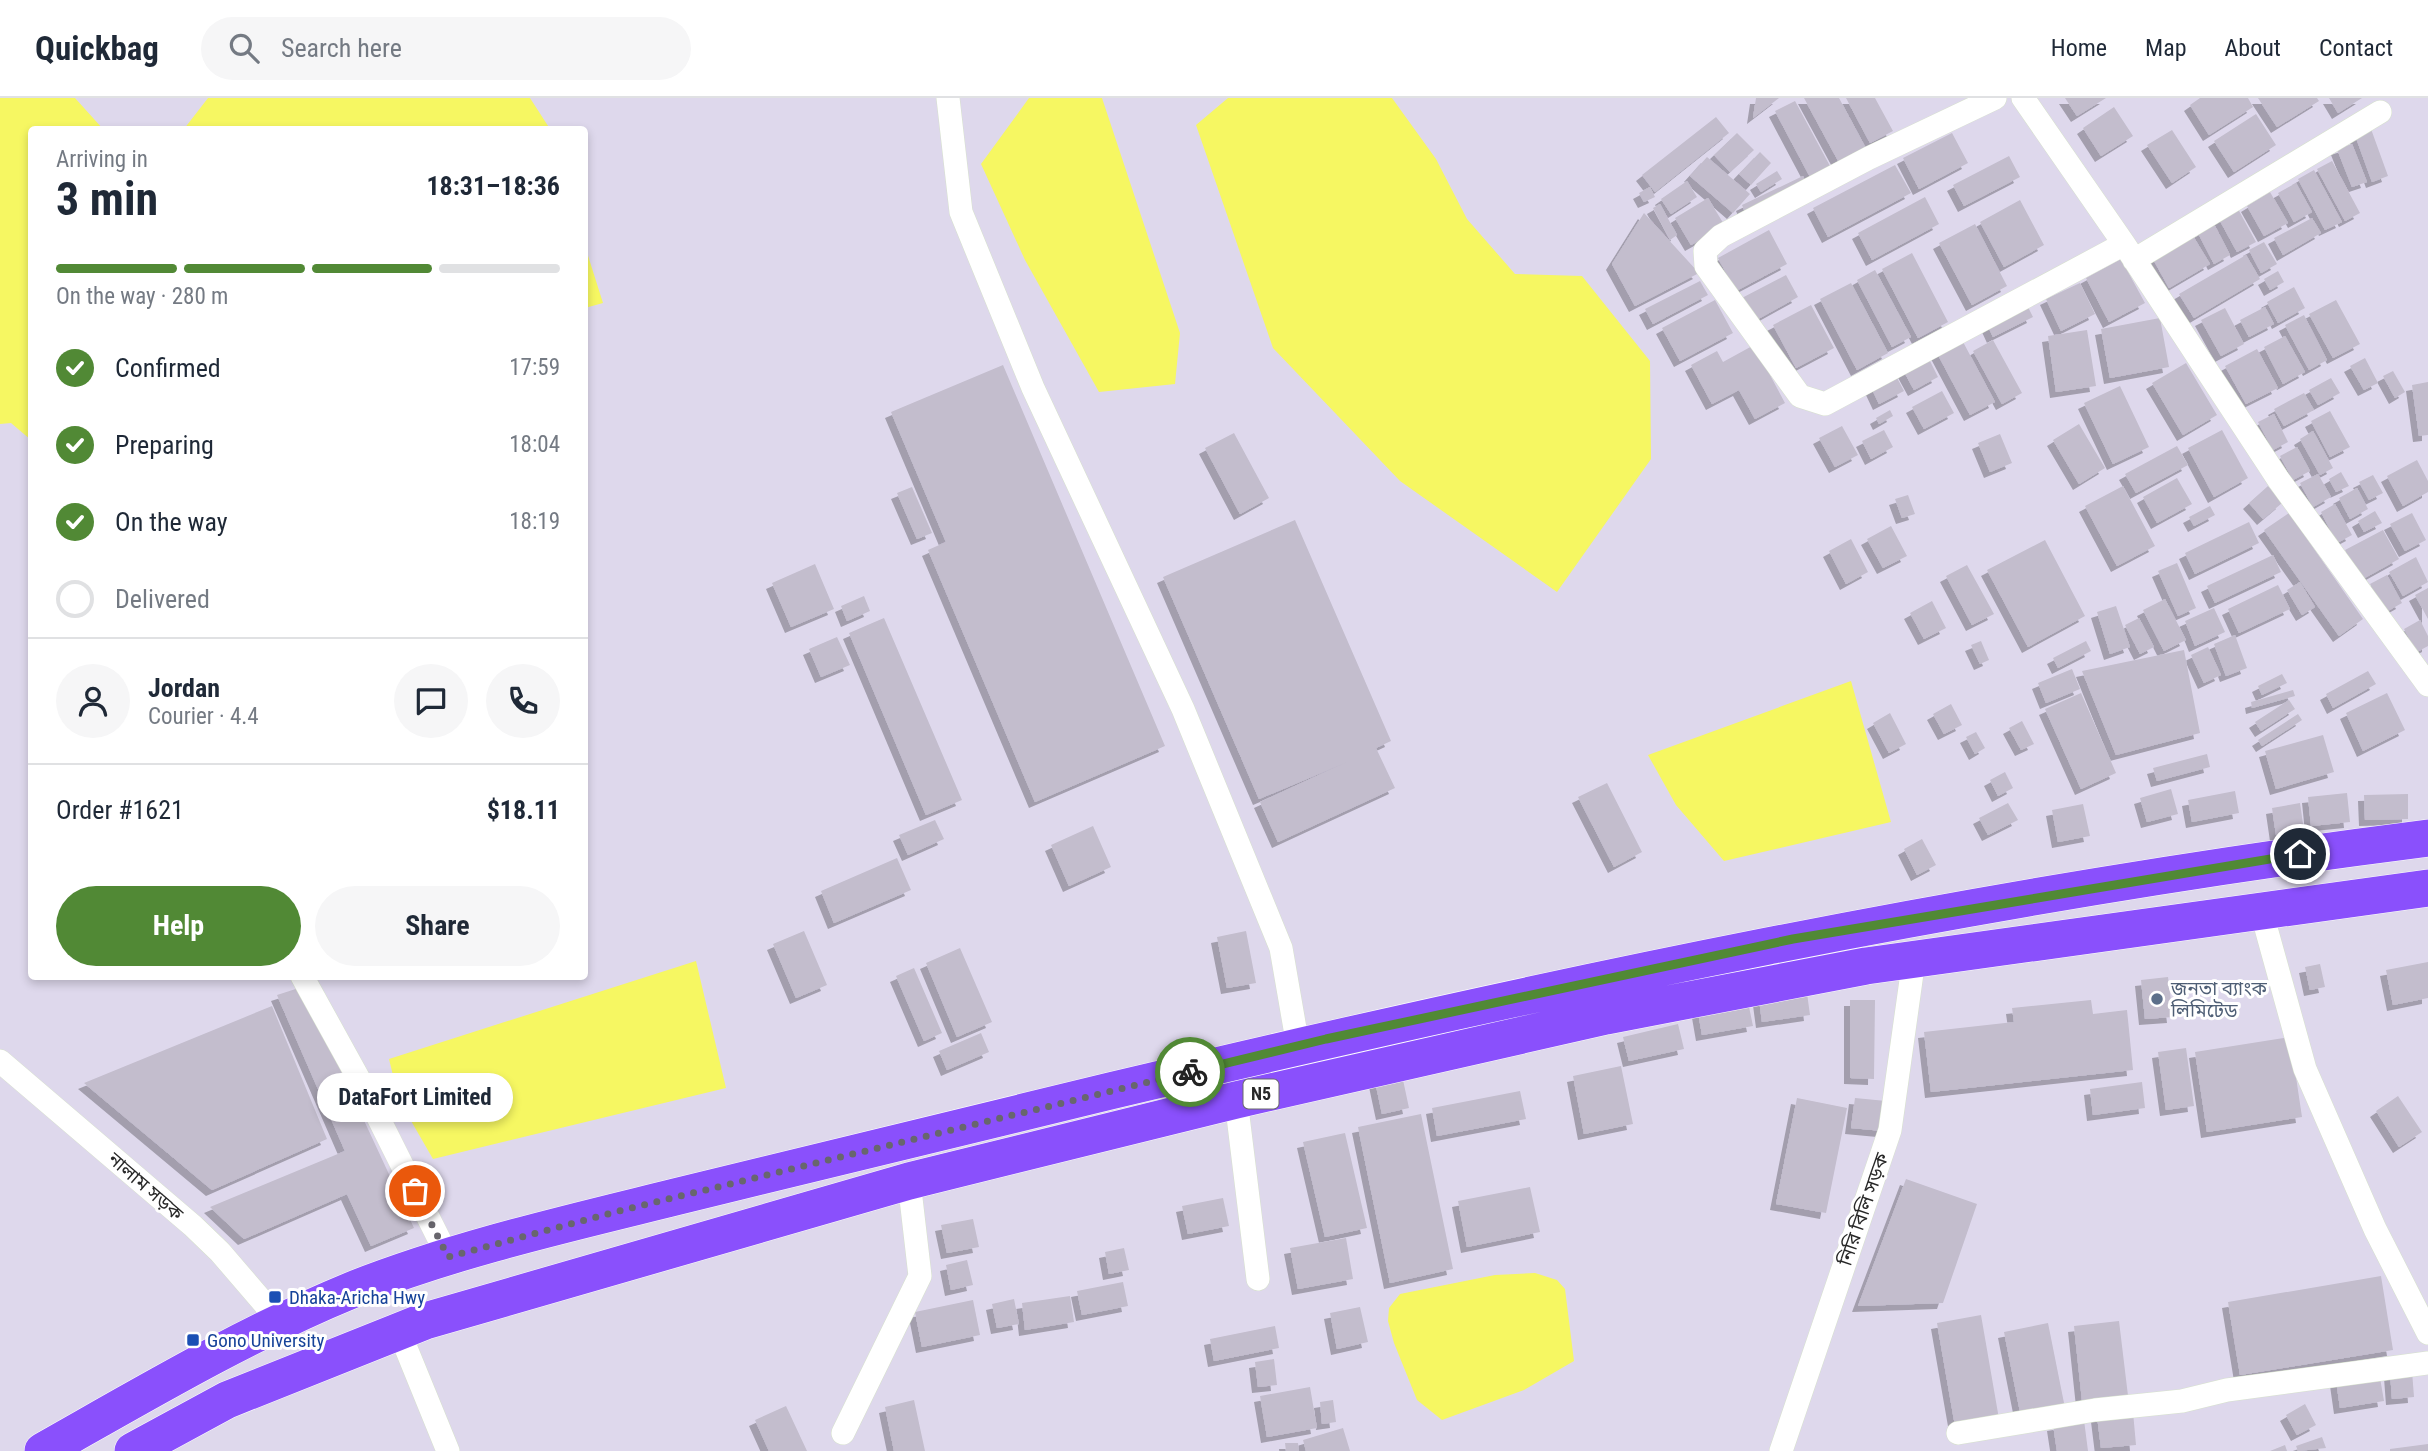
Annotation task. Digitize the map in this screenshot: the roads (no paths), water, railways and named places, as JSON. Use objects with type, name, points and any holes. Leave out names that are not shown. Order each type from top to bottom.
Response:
[{"type":"highway","name":"N5","points":[[43,1451],[216,1355],[352,1290],[448,1257],[590,1218],[1298,1046],[1793,939],[2274,858],[2428,838]]},
{"type":"highway","name":"N5","points":[[133,1451],[227,1400],[399,1331],[909,1181],[1236,1100],[1606,1016],[1914,959],[2428,888]]},
{"type":"street","points":[[948,98],[961,212],[1033,388],[1183,709],[1281,948],[1298,1046]]},
{"type":"street","points":[[1995,98],[1869,158],[1721,236],[1705,251],[1706,265],[1800,396],[1825,404],[2129,252],[2380,112]]},
{"type":"street","points":[[2023,98],[2129,252],[2278,479],[2428,685]]},
{"type":"street","points":[[2260,911],[2305,1069],[2375,1229],[2428,1334]]},
{"type":"street","name":"নিরি বিলি সড়ক","points":[[1781,1451],[1890,1130],[1914,959]]},
{"type":"street","points":[[304,980],[360,1081],[448,1257]]},
{"type":"street","name":"নালাম সড়ক","points":[[0,1060],[220,1252],[281,1323]]},
{"type":"street","points":[[1236,1100],[1258,1279]]},
{"type":"street","points":[[843,1433],[920,1276],[909,1181]]},
{"type":"street","points":[[399,1331],[448,1451]]},
{"type":"street","points":[[1958,1433],[2095,1410],[2182,1401],[2227,1390],[2428,1363]]},
{"type":"place","name":"জনতা ব্যাংক লিমিটেড","points":[[2157,999]]},
{"type":"place","name":"DataFort Limited","points":[[415,1191]]},
{"type":"place","name":"Dhaka-Aricha Hwy","points":[[275,1297]]},
{"type":"place","name":"Gono University","points":[[193,1340]]}]
